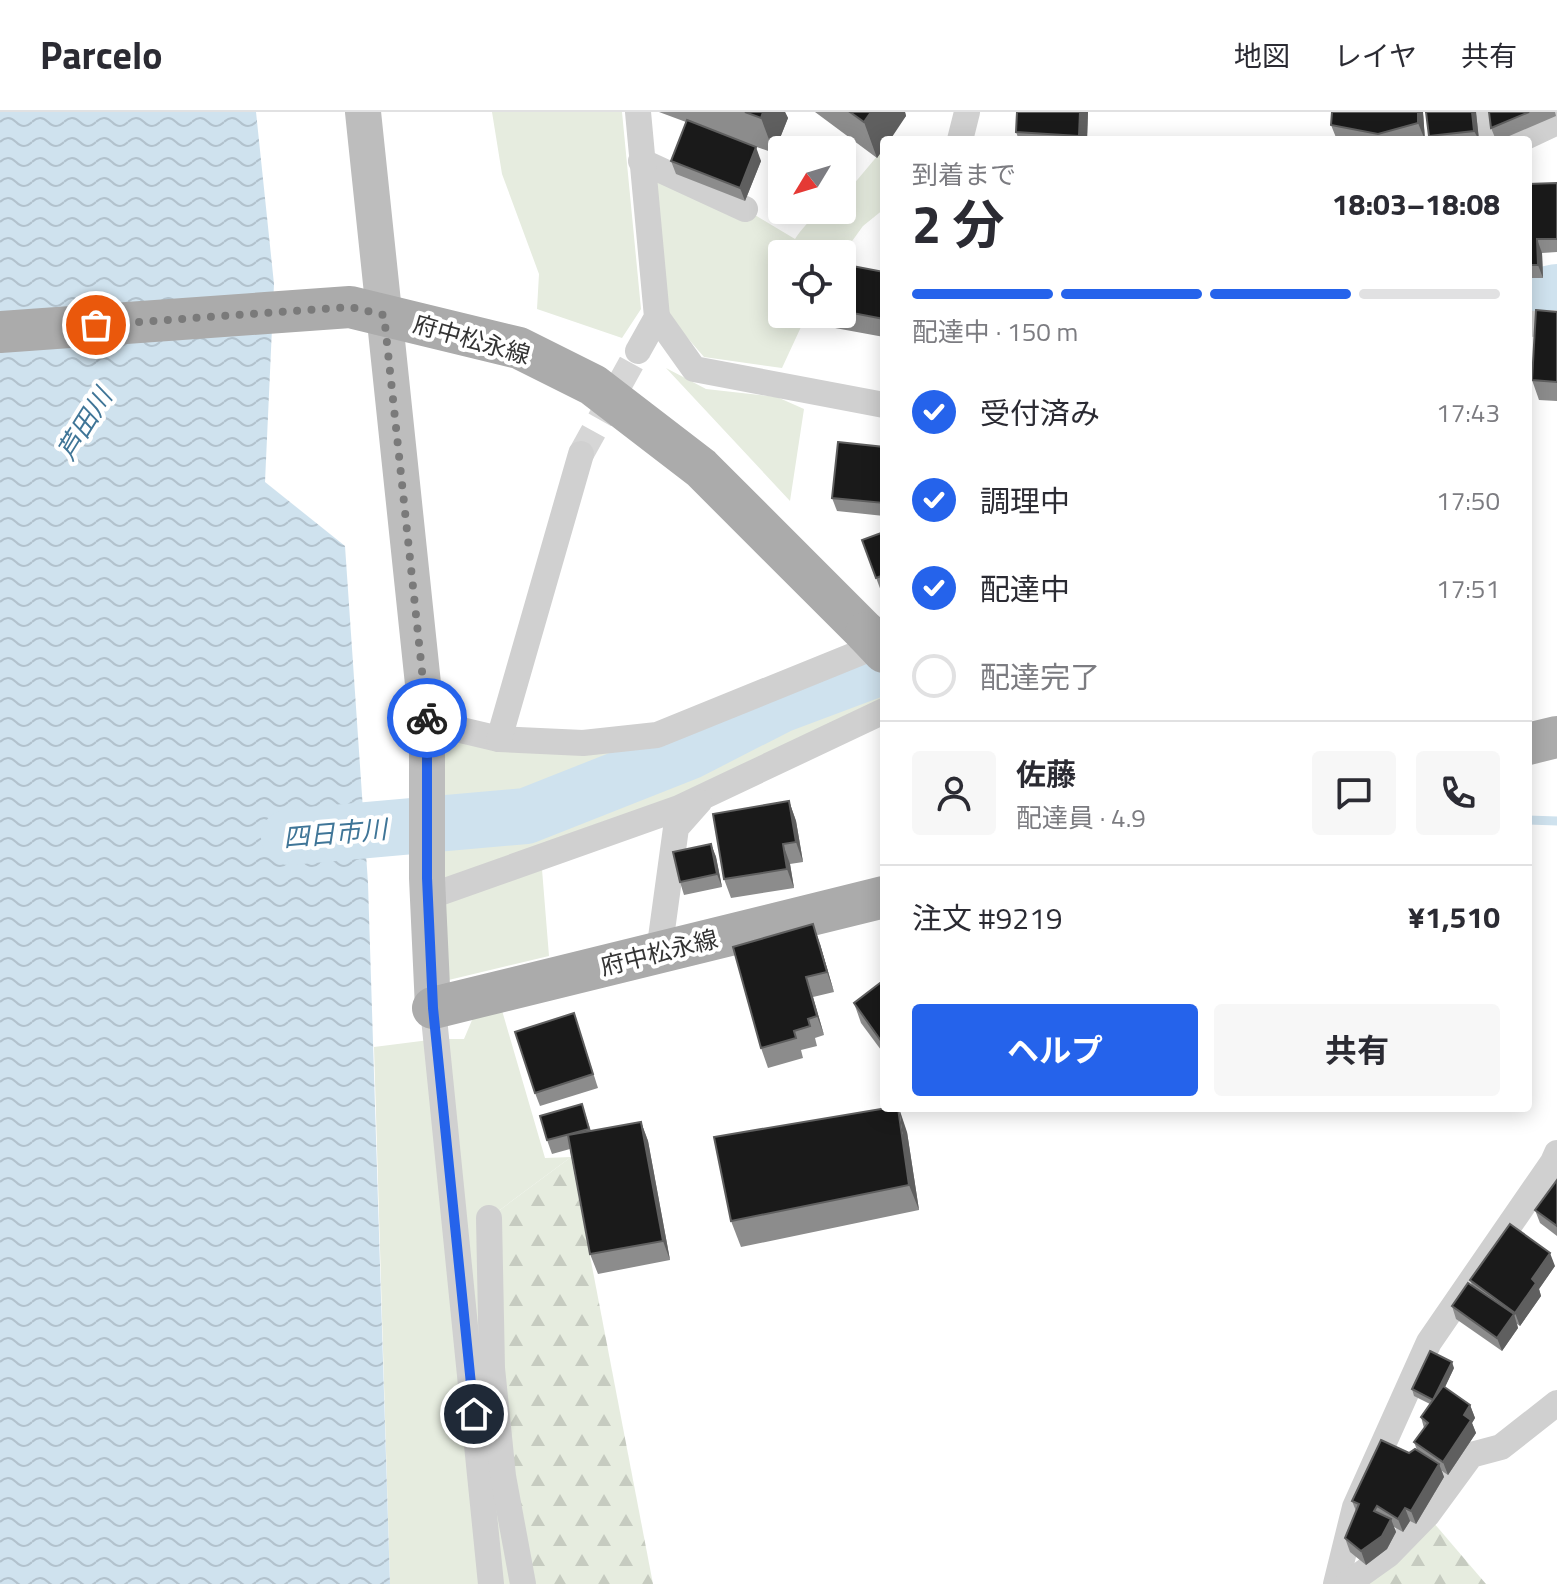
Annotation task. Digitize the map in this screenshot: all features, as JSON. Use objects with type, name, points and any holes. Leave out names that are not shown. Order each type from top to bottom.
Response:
[{"type":"main road","name":"府中松永線","points":[[0,332],[367,311],[519,348],[593,385],[701,468],[878,643]]},
{"type":"main road","points":[[1532,743],[1557,737]]},
{"type":"main road","name":"府中松永線","points":[[433,1008],[880,898]]},
{"type":"street","points":[[363,112],[367,311],[427,722],[428,888],[433,1008],[492,1477],[523,1584]]},
{"type":"street","points":[[638,112],[657,317],[694,369],[880,404]]},
{"type":"street","points":[[961,136],[967,112]]},
{"type":"street","points":[[1487,112],[1490,136]]},
{"type":"street","points":[[1527,136],[1557,122]]},
{"type":"street","points":[[641,161],[745,209]]},
{"type":"street","points":[[638,351],[657,317]]},
{"type":"street","points":[[1532,324],[1557,323]]},
{"type":"street","points":[[499,739],[581,454]]},
{"type":"street","points":[[427,722],[499,739],[583,743],[657,735],[878,643]]},
{"type":"street","points":[[428,888],[679,808],[880,713]]},
{"type":"street","points":[[659,952],[676,828],[706,795]]},
{"type":"street","points":[[1336,1584],[1355,1507],[1429,1342],[1557,1153]]},
{"type":"street","points":[[489,1218],[491,1584]]},
{"type":"street","points":[[1347,1584],[1388,1555],[1427,1515],[1471,1455],[1501,1447],[1557,1403]]},
{"type":"green space","points":[[492,112],[622,112],[641,309],[622,338],[537,309],[539,274],[502,174]]},
{"type":"green space","points":[[880,153],[880,212],[863,226],[853,240],[768,240],[768,328],[801,328],[782,368],[704,357],[665,312],[644,168],[745,209],[795,239],[805,226],[856,224],[856,181]]},
{"type":"green space","points":[[1557,279],[1557,323],[1532,324],[1532,284]]},
{"type":"green space","points":[[666,368],[706,389],[777,397],[804,409],[790,501]]},
{"type":"green space","points":[[880,649],[880,713],[541,857],[549,956],[432,984],[427,723],[657,735]]},
{"type":"green space","points":[[501,1007],[545,1158],[571,1157],[489,1218],[523,1584],[390,1584],[374,1047],[464,1039],[475,1013]]},
{"type":"green space","points":[[571,1157],[653,1584],[523,1584],[489,1218]]},
{"type":"green space","points":[[1427,1515],[1486,1584],[1353,1584]]},
{"type":"water","name":"芦田川","points":[[0,112],[256,112],[274,284],[265,482],[345,546],[368,883],[390,1584],[0,1584]]},
{"type":"building","points":[[745,112],[763,112],[761,118]]},
{"type":"building","points":[[850,112],[871,112],[864,122]]},
{"type":"building","points":[[1017,112],[1080,112],[1079,136],[1016,132]]},
{"type":"building","points":[[1332,112],[1418,112],[1418,123],[1378,134],[1331,125]]},
{"type":"building","points":[[1426,112],[1472,112],[1474,131],[1429,136]]},
{"type":"building","points":[[1489,112],[1529,112],[1491,128]]},
{"type":"building","points":[[687,120],[756,147],[740,188],[671,161]]},
{"type":"building","points":[[1557,183],[1557,239],[1537,239],[1538,265],[1532,265],[1532,184]]},
{"type":"building","points":[[856,267],[880,271],[880,318],[856,314]]},
{"type":"building","points":[[1536,310],[1557,312],[1557,382],[1532,380]]},
{"type":"building","points":[[838,442],[880,447],[880,503],[832,498]]},
{"type":"building","points":[[880,533],[880,576],[876,578],[862,540]]},
{"type":"building","points":[[789,801],[796,842],[783,844],[787,869],[724,879],[713,814]]},
{"type":"building","points":[[711,844],[717,874],[680,882],[673,852]]},
{"type":"building","points":[[813,924],[827,972],[806,977],[817,1016],[808,1019],[810,1026],[794,1031],[796,1038],[761,1048],[733,947]]},
{"type":"building","points":[[880,983],[880,1039],[854,1003]]},
{"type":"building","points":[[574,1013],[593,1074],[535,1093],[515,1032]]},
{"type":"building","points":[[582,1104],[589,1129],[547,1140],[540,1116]]},
{"type":"building","points":[[880,1109],[880,1112],[899,1112],[909,1185],[731,1221],[714,1137]]},
{"type":"building","points":[[641,1122],[663,1241],[590,1254],[568,1135]]},
{"type":"building","points":[[1557,1180],[1557,1226],[1535,1210]]},
{"type":"building","points":[[1510,1224],[1550,1253],[1532,1279],[1536,1283],[1515,1313],[1470,1280]]},
{"type":"building","points":[[1468,1283],[1514,1314],[1497,1338],[1452,1306]]},
{"type":"building","points":[[1430,1351],[1452,1362],[1433,1400],[1412,1389]]},
{"type":"building","points":[[1443,1386],[1470,1405],[1464,1415],[1471,1420],[1443,1462],[1414,1442],[1428,1423],[1421,1417]]},
{"type":"building","points":[[1381,1440],[1409,1453],[1415,1449],[1439,1464],[1411,1511],[1405,1508],[1398,1519],[1377,1506],[1374,1511],[1391,1519],[1382,1536],[1361,1551],[1345,1538],[1359,1504],[1352,1501]]},
{"type":"waterway","name":"四日市川","points":[[1532,297],[1557,292]]},
{"type":"waterway","name":"四日市川","points":[[289,837],[526,816],[688,752],[780,705],[880,668]]},
{"type":"waterway","points":[[1532,820],[1557,821]]},
{"type":"tunnel","points":[[581,454],[638,351]]},
{"type":"way so far","points":[[96,325],[350,307],[384,315],[427,718]]},
{"type":"route","points":[[427,718],[427,878],[433,1008],[474,1414]]}]
